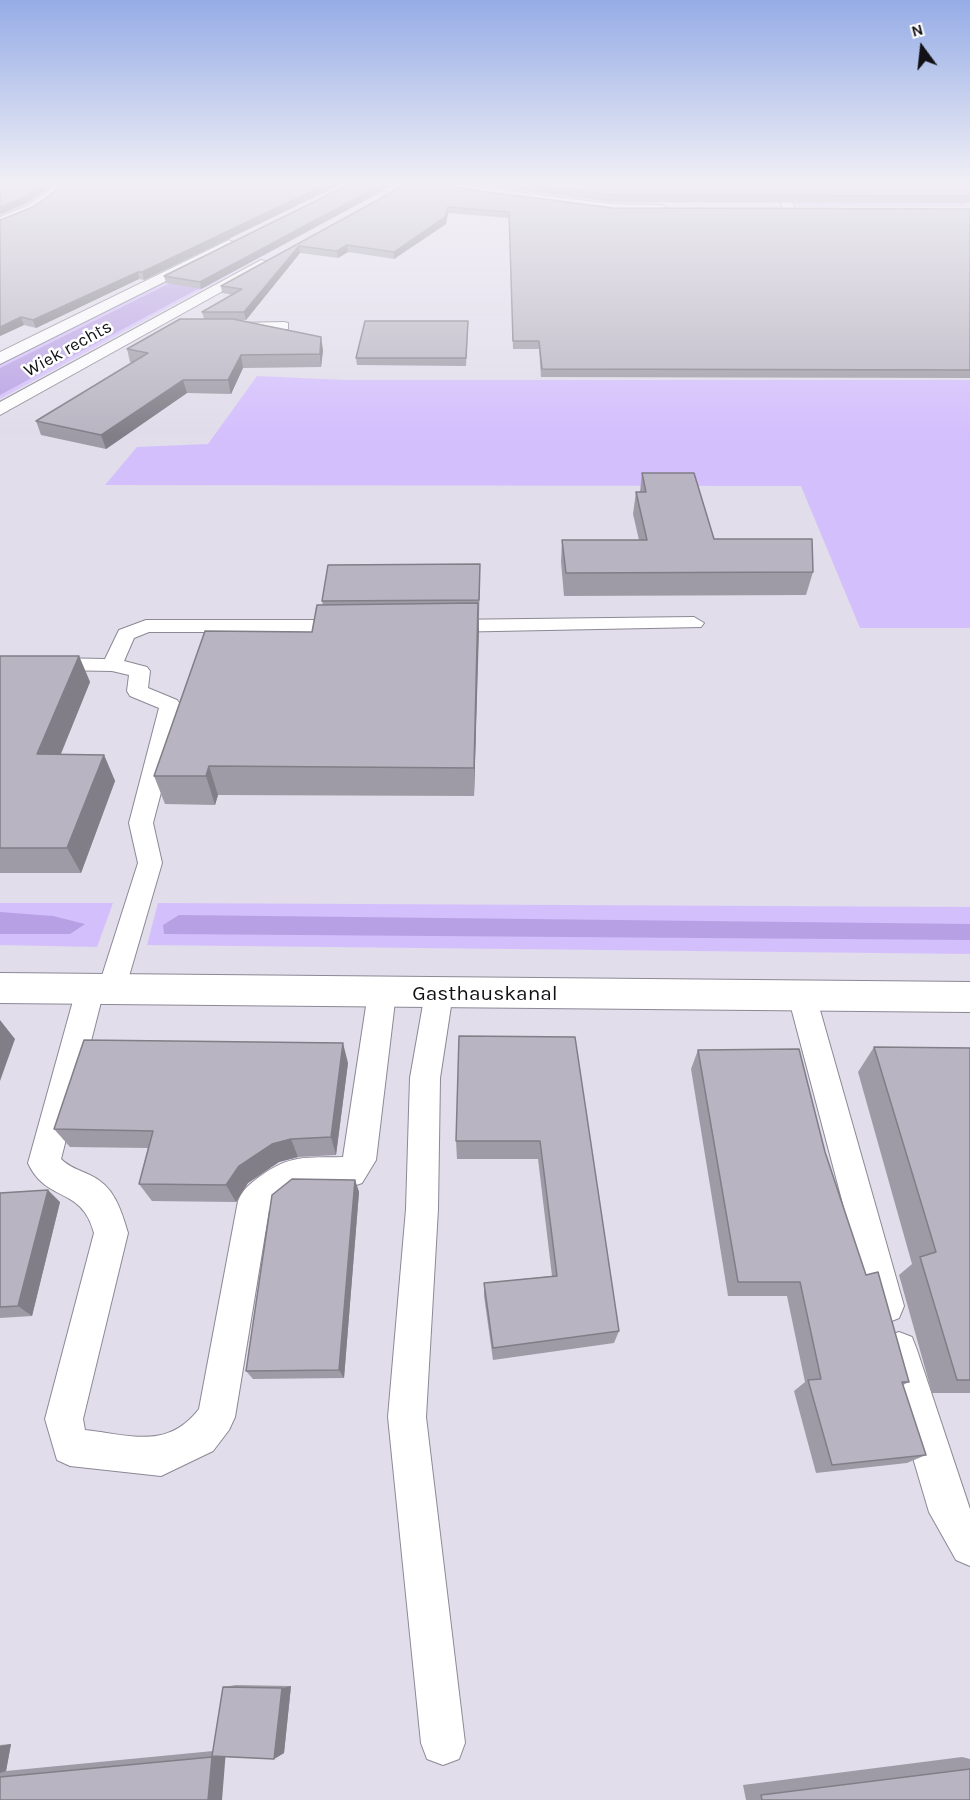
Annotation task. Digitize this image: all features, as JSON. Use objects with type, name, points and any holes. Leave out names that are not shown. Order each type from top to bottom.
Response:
[{"type":"street","points":[[0,359],[181,268]]},
{"type":"street","name":"Wiek rechts","points":[[0,409],[255,268]]},
{"type":"street","name":"Gasthauskanal","points":[[0,988],[970,997]]},
{"type":"lane","points":[[149,326],[172,327]]},
{"type":"lane","points":[[228,327],[284,326]]},
{"type":"lane","points":[[429,626],[694,623]]},
{"type":"lane","points":[[112,665],[126,634],[146,626],[370,626]]},
{"type":"lane","points":[[0,663],[112,665],[140,671],[138,691],[170,705],[166,731],[141,823],[150,863],[100,990],[44,1163],[49,1172],[90,1190],[108,1215],[111,1233],[64,1419],[70,1447],[161,1457],[200,1438],[216,1418],[254,1201],[290,1174],[351,1172],[360,1160],[382,993]]},
{"type":"lane","points":[[439,993],[425,1078],[422,1209],[407,1417],[443,1743]]},
{"type":"lane","points":[[802,996],[924,1438],[949,1512],[970,1546]]},
{"type":"shaded area","points":[[189,268],[241,268],[0,399],[0,363]]},
{"type":"shaded area","points":[[200,268],[237,268],[0,395],[0,368]]},
{"type":"shaded area","points":[[257,376],[344,380],[970,380],[970,628],[860,628],[801,486],[105,485],[137,447],[208,444]]},
{"type":"shaded area","points":[[0,903],[113,903],[97,947],[0,945]]},
{"type":"shaded area","points":[[158,903],[970,907],[970,954],[147,945]]},
{"type":"shaded area","points":[[0,912],[53,916],[85,924],[70,934],[0,934]]},
{"type":"shaded area","points":[[179,915],[970,924],[970,940],[164,934],[163,925]]},
{"type":"building","points":[[0,268],[150,268],[33,320],[21,317],[0,327]]},
{"type":"building","points":[[180,268],[226,268],[200,282],[164,276]]},
{"type":"building","points":[[254,268],[281,268],[244,312],[202,312],[242,289],[221,286]]},
{"type":"building","points":[[511,268],[970,268],[970,370],[542,369],[539,341],[513,341]]},
{"type":"building","points":[[180,319],[233,319],[321,337],[320,354],[241,355],[228,380],[183,380],[101,435],[36,421],[148,353],[127,349]]},
{"type":"building","points":[[365,321],[468,321],[466,358],[356,358]]},
{"type":"building","points":[[642,473],[694,473],[714,539],[812,539],[813,572],[566,573],[562,540],[647,540],[636,492],[646,492]]},
{"type":"building","points":[[480,564],[479,600],[322,601],[328,565]]},
{"type":"building","points":[[478,603],[474,768],[209,766],[206,776],[154,776],[205,631],[312,632],[317,605]]},
{"type":"building","points":[[0,656],[79,656],[37,754],[104,755],[67,848],[0,848]]},
{"type":"building","points":[[459,1036],[575,1037],[619,1331],[493,1348],[484,1283],[557,1276],[540,1141],[456,1141]]},
{"type":"building","points":[[84,1040],[343,1043],[331,1137],[291,1139],[272,1144],[239,1166],[226,1185],[139,1184],[153,1131],[54,1129]]},
{"type":"building","points":[[874,1047],[970,1048],[970,1380],[957,1380],[920,1257],[936,1252]]},
{"type":"building","points":[[799,1049],[825,1152],[866,1275],[878,1272],[909,1382],[902,1382],[926,1455],[832,1465],[808,1380],[821,1379],[800,1282],[738,1282],[698,1050]]},
{"type":"building","points":[[292,1179],[355,1180],[339,1370],[246,1371],[272,1195]]},
{"type":"building","points":[[48,1190],[18,1306],[0,1307],[0,1193]]},
{"type":"building","points":[[223,1687],[282,1688],[274,1759],[212,1756]]},
{"type":"building","points":[[212,1757],[208,1800],[0,1800],[0,1777]]},
{"type":"building","points":[[970,1769],[970,1800],[762,1800],[761,1795]]}]
